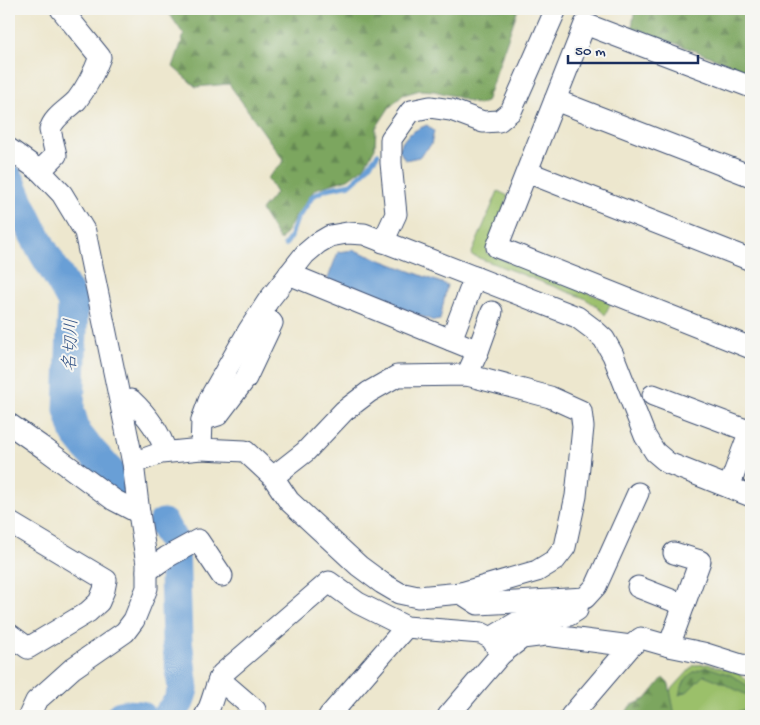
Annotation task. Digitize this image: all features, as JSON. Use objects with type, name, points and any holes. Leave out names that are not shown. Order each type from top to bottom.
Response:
[{"type":"street","points":[[40,171],[56,155],[50,130],[51,126],[84,90],[92,78],[100,58],[61,9]]},
{"type":"street","points":[[383,242],[396,214],[391,163],[391,139],[411,111],[430,107],[452,110],[483,122],[498,121],[511,111],[556,9]]},
{"type":"street","points":[[751,87],[585,24],[497,247],[751,348]]},
{"type":"street","points":[[555,100],[751,176]]},
{"type":"street","points":[[9,148],[40,171],[62,194],[85,232],[134,463],[139,513],[148,564],[146,588],[134,620],[125,632],[73,668],[36,701],[29,716]]},
{"type":"street","points":[[527,172],[751,260]]},
{"type":"street","points":[[201,449],[202,420],[210,398],[249,330],[289,274],[305,254],[330,236],[347,233],[364,234],[577,317],[604,339],[613,355],[645,436],[655,452],[668,463],[751,496]]},
{"type":"street","points":[[289,274],[478,351]]},
{"type":"street","points":[[451,340],[475,277]]},
{"type":"street","points":[[467,375],[492,312]]},
{"type":"street","points":[[134,463],[166,452],[201,449],[244,451],[274,477],[289,501],[358,566],[382,583],[399,593],[418,597],[461,593],[537,571],[555,560],[565,547],[576,496],[584,427],[581,411],[550,397],[467,375],[397,376],[368,392],[344,411],[305,452],[274,477]]},
{"type":"street","points":[[653,395],[751,431],[730,487]]},
{"type":"street","points":[[132,400],[162,440],[166,452]]},
{"type":"street","points":[[9,424],[114,500],[139,513]]},
{"type":"street","points":[[461,593],[478,604],[585,598],[596,586],[638,493]]},
{"type":"street","points":[[9,522],[106,580],[102,596],[94,607],[28,648],[9,634]]},
{"type":"street","points":[[147,570],[198,540],[222,576]]},
{"type":"street","points":[[669,646],[700,561],[674,553]]},
{"type":"street","points":[[205,716],[222,674],[329,582],[358,603],[406,627],[481,633],[496,646]]},
{"type":"street","points":[[638,587],[684,604]]},
{"type":"street","points":[[448,716],[496,646],[516,623],[569,615],[577,610],[578,598]]},
{"type":"street","points":[[329,716],[406,627]]},
{"type":"street","points":[[496,646],[522,638],[546,635],[631,646]]},
{"type":"street","points":[[571,716],[631,646],[641,638],[751,666]]},
{"type":"street","points":[[219,679],[255,710],[255,716]]},
{"type":"green space","points":[[166,9],[518,9],[486,102],[478,105],[434,91],[420,90],[403,95],[389,108],[376,128],[375,148],[364,167],[348,179],[315,189],[280,241],[261,210],[276,193],[267,178],[284,161],[229,84],[196,87],[173,67],[184,35]]},
{"type":"green space","points":[[635,9],[751,9],[751,72],[632,27]]},
{"type":"green space","points":[[498,191],[508,196],[486,253],[611,302],[605,315],[584,298],[471,255]]},
{"type":"green space","points":[[708,664],[738,673],[751,684],[751,716],[654,716],[662,700],[694,665]]},
{"type":"green space","points":[[707,667],[731,675],[751,688],[751,697],[704,675],[688,691],[679,695],[688,676]]},
{"type":"green space","points":[[663,678],[669,684],[675,716],[624,716],[630,706],[646,699]]},
{"type":"green space","points":[[751,707],[751,716],[733,716],[737,712]]},
{"type":"water","points":[[427,125],[434,131],[431,145],[419,157],[405,160],[399,150],[406,137]]},
{"type":"water","points":[[354,250],[447,285],[440,320],[434,321],[327,281],[338,252]]},
{"type":"waterway","points":[[285,245],[290,238],[297,219],[313,196],[326,189],[351,184],[378,154]]},
{"type":"waterway","name":"名切川","points":[[9,179],[38,241],[73,303],[69,410],[76,433],[117,480]]},
{"type":"waterway","name":"名切川","points":[[163,524],[174,543],[177,640],[183,689],[179,702],[167,716]]},
{"type":"waterway","name":"名切川","points":[[121,716],[140,716]]}]
